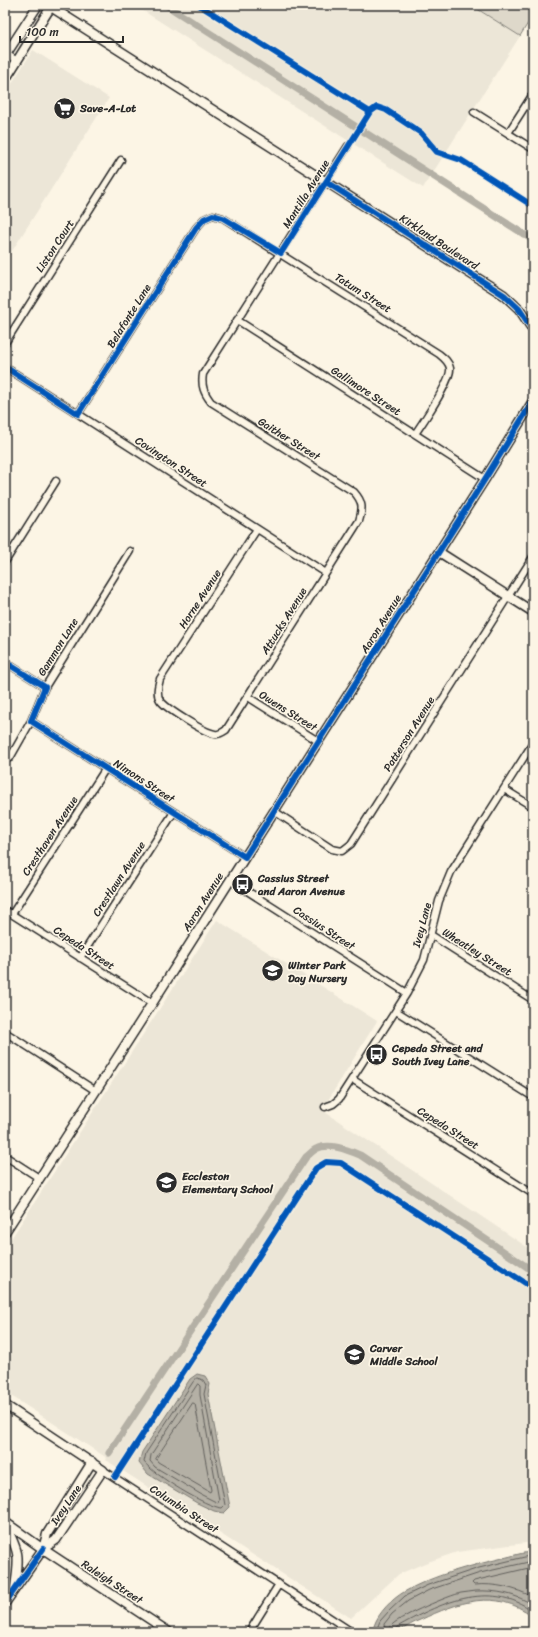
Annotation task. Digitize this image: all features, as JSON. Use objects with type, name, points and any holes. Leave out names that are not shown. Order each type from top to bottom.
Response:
[{"type":"street","points":[[17,61],[5,54],[38,5]]},
{"type":"street","points":[[5,80],[50,6]]},
{"type":"street","name":"Kirkland Boulevard","points":[[50,6],[504,295],[519,309],[533,330]]},
{"type":"street","points":[[508,133],[533,94]]},
{"type":"street","points":[[474,112],[533,149]]},
{"type":"street","name":"Mantilla Avenue","points":[[203,374],[348,146]]},
{"type":"street","name":"Liston Court","points":[[5,343],[121,160]]},
{"type":"street","name":"Tatum Street","points":[[196,228],[204,219],[213,215],[224,218],[439,354],[449,362],[451,370],[447,382],[415,434]]},
{"type":"street","name":"Belafonte Lane","points":[[78,414],[196,228]]},
{"type":"street","name":"Gallimore Street","points":[[237,320],[485,479]]},
{"type":"street","name":"Covington Street","points":[[5,367],[326,573]]},
{"type":"street","name":"Gaither Street","points":[[203,374],[201,383],[205,394],[211,402],[354,492],[361,499],[362,511],[359,521]]},
{"type":"street","name":"Aaron Avenue","points":[[5,1232],[152,1004],[533,401]]},
{"type":"street","points":[[5,562],[56,482]]},
{"type":"street","name":"Attucks Avenue","points":[[226,730],[248,698],[359,521]]},
{"type":"street","name":"Horne Avenue","points":[[226,730],[216,734],[206,732],[165,706],[159,699],[157,689],[160,679],[257,529]]},
{"type":"street","name":"Gammon Lane","points":[[10,758],[31,721],[45,687],[130,551]]},
{"type":"street","points":[[439,552],[533,612]]},
{"type":"street","name":"Patterson Avenue","points":[[274,811],[332,849],[342,851],[351,844],[533,557]]},
{"type":"street","points":[[5,662],[45,687]]},
{"type":"street","name":"Owens Street","points":[[248,698],[318,742]]},
{"type":"street","name":"Nimons Street","points":[[31,721],[245,857]]},
{"type":"street","name":"Ivey Lane","points":[[325,1107],[333,1104],[339,1099],[407,993],[424,960],[439,901],[451,872],[533,744]]},
{"type":"street","name":"Cresthaven Avenue","points":[[12,914],[106,768]]},
{"type":"street","points":[[504,789],[533,807]]},
{"type":"street","name":"Crestlawn Avenue","points":[[80,958],[174,812]]},
{"type":"street","name":"Cassius Street","points":[[230,880],[407,993]]},
{"type":"street","name":"Cepeda Street","points":[[5,910],[152,1004]]},
{"type":"street","name":"Wheatley Street","points":[[431,935],[533,1000]]},
{"type":"street","points":[[396,1011],[533,1097]]},
{"type":"street","points":[[5,1032],[96,1091]]},
{"type":"street","name":"Cepeda Street","points":[[352,1079],[533,1194]]},
{"type":"street","points":[[5,1156],[39,1178]]},
{"type":"street","name":"Columbia Street","points":[[5,1405],[352,1632]]},
{"type":"street","name":"Ivey Lane","points":[[43,1549],[47,1534],[92,1462]]},
{"type":"street","name":"Ivey Lane","points":[[5,1603],[43,1549],[56,1540],[103,1470]]},
{"type":"street","points":[[5,1523],[43,1549]]},
{"type":"street","points":[[5,1523],[18,1555],[15,1588]]},
{"type":"street","name":"Raleigh Street","points":[[43,1549],[169,1632]]},
{"type":"street","points":[[249,1632],[279,1584]]},
{"type":"shaded area","points":[[134,5],[471,5],[520,36],[423,188]]},
{"type":"shaded area","points":[[471,5],[533,5],[533,15],[520,36]]},
{"type":"shaded area","points":[[33,50],[109,98],[5,262],[5,94]]},
{"type":"shaded area","points":[[217,920],[377,1021],[322,1110],[533,1251],[533,1542],[457,1552],[425,1563],[399,1574],[351,1618],[106,1460],[107,1458],[5,1392],[5,1248]]},
{"type":"water","points":[[197,1374],[205,1376],[210,1384],[208,1394],[230,1507],[224,1513],[214,1511],[197,1503],[148,1474],[139,1463],[142,1452],[190,1379]]},
{"type":"water","points":[[533,1552],[533,1616],[519,1607],[504,1602],[490,1600],[476,1601],[463,1603],[449,1608],[395,1632],[376,1632],[374,1626],[376,1621],[390,1602],[415,1586],[439,1576],[465,1568],[522,1553]]},
{"type":"waterway","points":[[166,5],[533,240]]},
{"type":"waterway","points":[[109,1453],[306,1157],[316,1149],[327,1146],[344,1149],[360,1155],[533,1271]]},
{"type":"cycle path","points":[[199,5],[370,112]]},
{"type":"cycle path","points":[[5,367],[78,414],[196,228],[204,219],[213,215],[223,218],[281,253],[370,112],[377,107],[386,110],[421,133],[437,152],[461,160],[533,206]]},
{"type":"cycle path","points":[[326,182],[504,295],[519,309],[533,330]]},
{"type":"cycle path","points":[[5,662],[45,687],[31,721],[245,857],[533,401]]},
{"type":"cycle path","points":[[115,1477],[316,1168],[326,1162],[341,1163],[533,1288]]},
{"type":"cycle path","points":[[5,1603],[43,1549]]},
{"type":"place","name":"Save-A-Lot","points":[[64,108]]},
{"type":"place","name":"Cassius Street and Aaron Avenue","points":[[243,884]]},
{"type":"place","name":"Winter Park Day Nursery","points":[[272,971]]},
{"type":"place","name":"Cepeda Street and South Ivey Lane","points":[[376,1054]]},
{"type":"place","name":"Eccleston Elementary School","points":[[167,1182]]},
{"type":"place","name":"Carver Middle School","points":[[354,1354]]}]
